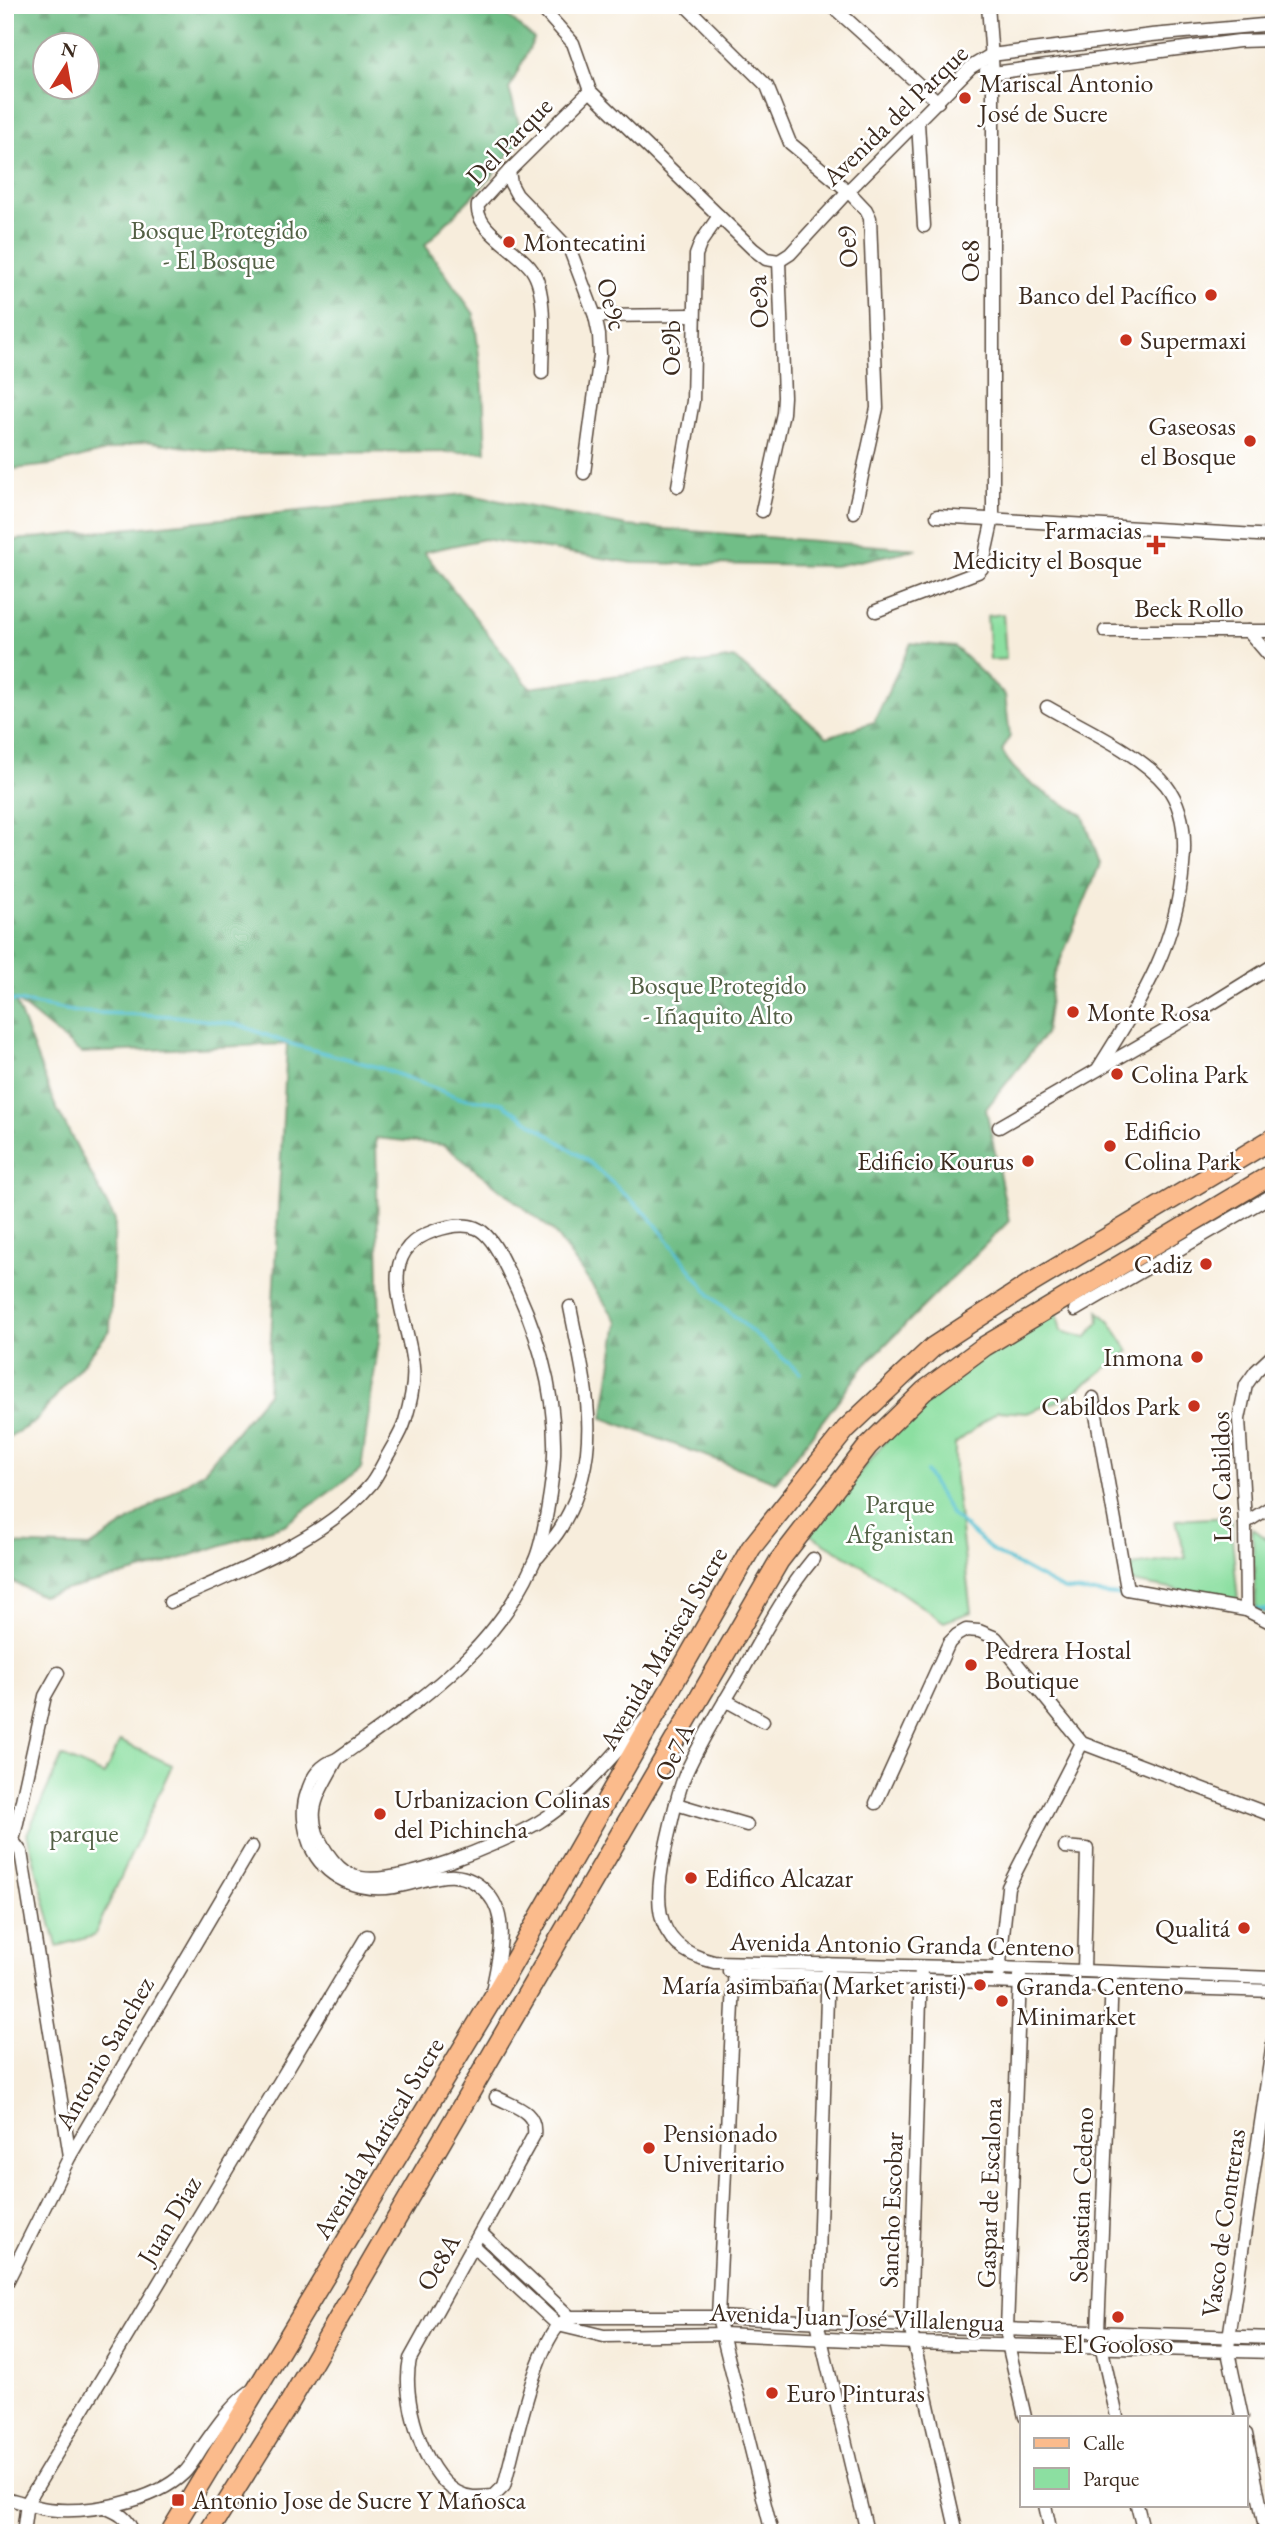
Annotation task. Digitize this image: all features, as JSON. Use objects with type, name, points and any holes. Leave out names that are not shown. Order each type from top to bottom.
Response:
[{"type":"main road","name":"Avenida Mariscal Sucre","points":[[170,2533],[490,2003],[751,1548],[846,1429],[933,1347],[1028,1285],[1274,1138]]},
{"type":"main road","name":"Avenida Mariscal Sucre","points":[[208,2533],[301,2383],[779,1561],[868,1446],[924,1391],[985,1346],[1274,1173]]},
{"type":"street","points":[[539,5],[573,43],[590,91]]},
{"type":"street","name":"Oe9","points":[[685,5],[767,86],[790,143],[848,191],[866,210],[870,222],[877,408],[854,512]]},
{"type":"street","points":[[831,5],[938,102]]},
{"type":"street","name":"Oe8","points":[[876,611],[978,572],[982,568],[993,518],[993,73],[988,5]]},
{"type":"street","name":"Avenida del Parque","points":[[779,261],[789,254],[971,68],[991,55],[1152,35],[1274,24]]},
{"type":"street","name":"Avenida del Parque","points":[[993,73],[1239,41],[1274,40]]},
{"type":"street","points":[[971,68],[993,73]]},
{"type":"street","name":"Del Parque","points":[[542,373],[538,281],[523,258],[484,226],[477,211],[482,198],[590,91]]},
{"type":"street","name":"Oe9a","points":[[590,91],[762,257],[779,261],[783,413],[762,511]]},
{"type":"street","points":[[918,121],[924,226]]},
{"type":"street","name":"Oe9c","points":[[509,171],[511,184],[517,195],[570,250],[595,316],[600,355],[583,473]]},
{"type":"street","name":"Oe9b","points":[[678,486],[694,401],[693,315],[696,255],[701,242],[719,216]]},
{"type":"street","points":[[595,316],[693,315]]},
{"type":"street","points":[[937,516],[1274,536]]},
{"type":"street","name":"Beck Rollo","points":[[1104,631],[1274,631]]},
{"type":"street","points":[[1248,631],[1274,661]]},
{"type":"street","points":[[1047,707],[1153,772],[1174,797],[1184,832],[1180,896],[1170,936],[1151,981],[1098,1069]]},
{"type":"street","points":[[999,1127],[1274,965]]},
{"type":"street","points":[[1075,1310],[1274,1194]]},
{"type":"street","points":[[170,1602],[299,1543],[351,1503],[371,1483],[404,1426],[410,1402],[414,1370],[396,1284],[399,1261],[417,1238],[435,1230],[453,1227],[477,1228],[500,1254],[517,1287],[542,1358],[550,1398],[554,1457],[548,1504],[536,1560]]},
{"type":"street","points":[[490,2003],[501,1938],[496,1905],[488,1894],[475,1882],[440,1875],[393,1888],[371,1888],[347,1883],[329,1873],[313,1853],[304,1821],[305,1798],[312,1779],[326,1763],[337,1759],[422,1696],[474,1653],[499,1623],[536,1560],[563,1525],[584,1467],[590,1422],[570,1307]]},
{"type":"street","name":"Los Cabildos","points":[[1246,1610],[1245,1523],[1239,1419],[1241,1398],[1256,1371],[1274,1354]]},
{"type":"street","points":[[1093,1398],[1127,1589],[1246,1610],[1274,1624]]},
{"type":"street","points":[[1245,1523],[1274,1504]]},
{"type":"street","name":"Oe7A","points":[[714,1962],[692,1955],[679,1946],[666,1929],[659,1908],[659,1875],[676,1804],[684,1778],[725,1700],[790,1586],[813,1559]]},
{"type":"street","points":[[876,1803],[949,1643],[966,1630],[979,1631],[996,1638],[1082,1743],[1274,1816]]},
{"type":"street","points":[[58,1673],[45,1696],[9,1843],[21,1852],[70,2156]]},
{"type":"street","points":[[725,1700],[763,1721]]},
{"type":"street","points":[[337,1759],[314,1803],[314,1824],[320,1842],[333,1861],[352,1875],[372,1879],[393,1877],[485,1848],[541,1821],[582,1788],[663,1701]]},
{"type":"street","points":[[999,1982],[1008,1886],[1082,1743]]},
{"type":"street","points":[[676,1804],[747,1825]]},
{"type":"street","name":"Antonio Sanchez","points":[[5,2286],[70,2156],[252,1847]]},
{"type":"street","points":[[1065,1847],[1087,1849],[1084,1971]]},
{"type":"street","name":"Juan Diaz","points":[[23,2533],[27,2503],[367,1936]]},
{"type":"street","name":"Avenida Antonio Granda Centeno","points":[[714,1962],[735,1968],[920,1973],[1020,1983],[1112,1979],[1274,1978]]},
{"type":"street","points":[[735,1968],[718,2317],[772,2533]]},
{"type":"street","name":"Avenida Antonio Granda Centeno","points":[[920,1973],[999,1968],[1084,1971],[1112,1979],[1274,1991]]},
{"type":"street","name":"Gaspar de Escalona","points":[[1021,1969],[1007,2329],[1025,2416]]},
{"type":"street","points":[[828,1970],[817,2322],[867,2532]]},
{"type":"street","name":"Sancho Escobar","points":[[920,1973],[910,2326],[957,2533]]},
{"type":"street","name":"Sebastian Cedeno","points":[[1112,1979],[1098,2332],[1117,2416]]},
{"type":"street","name":"Vasco de Contreras","points":[[1242,2416],[1228,2351],[1229,2338],[1274,2035]]},
{"type":"street","name":"Oe8A","points":[[496,2096],[530,2115],[535,2124],[534,2136],[410,2359],[407,2372],[419,2440],[435,2474],[457,2492],[473,2498],[494,2496],[504,2486],[538,2362],[558,2325]]},
{"type":"street","points":[[481,2233],[570,2317],[558,2325]]},
{"type":"street","name":"Avenida Juan José Villalengua","points":[[472,2245],[558,2325],[604,2336],[723,2334],[914,2343],[1274,2352]]},
{"type":"street","name":"Avenida Juan José Villalengua","points":[[570,2317],[718,2317],[1274,2338]]},
{"type":"street","points":[[5,2498],[48,2509],[103,2507],[149,2496],[186,2471],[221,2421],[239,2400],[260,2383]]},
{"type":"street","points":[[1248,2444],[1266,2533]]},
{"type":"street","points":[[1045,2506],[1051,2533]]},
{"type":"street","points":[[1137,2506],[1144,2533]]},
{"type":"street","points":[[103,2507],[128,2520],[133,2533]]},
{"type":"green space","name":"Bosque Protegido - El Bosque","points":[[5,5],[495,5],[534,39],[509,89],[523,138],[489,179],[425,245],[474,314],[483,388],[486,452],[227,453],[145,441],[51,465],[5,470]]},
{"type":"green space","name":"Bosque Protegido - Iñaquito Alto","points":[[465,494],[627,526],[917,549],[835,566],[633,563],[484,539],[424,552],[530,688],[734,658],[827,737],[874,722],[911,643],[955,647],[1005,695],[1010,736],[1002,751],[1017,772],[1027,780],[1083,815],[1100,864],[1053,978],[1045,1034],[986,1109],[1009,1221],[865,1365],[776,1482],[603,1418],[618,1322],[553,1231],[444,1145],[376,1138],[380,1333],[361,1469],[284,1525],[152,1568],[42,1596],[5,1578],[5,1544],[90,1547],[204,1471],[268,1393],[287,1044],[81,1053],[15,1000],[55,1105],[115,1220],[110,1330],[35,1422],[5,1439],[5,541]]},
{"type":"green space","points":[[1003,614],[1006,659],[990,660],[987,616]]},
{"type":"green space","name":"Parque Afganistan","points":[[1055,1305],[1061,1331],[1086,1338],[1099,1322],[1098,1311],[1110,1322],[1129,1351],[1066,1398],[1027,1413],[998,1411],[955,1444],[955,1479],[971,1612],[944,1622],[858,1563],[809,1534],[888,1438],[973,1363]]},
{"type":"green space","points":[[1230,1517],[1238,1601],[1126,1581],[1125,1567],[1186,1558],[1176,1520]]},
{"type":"green space","points":[[1252,1528],[1274,1544],[1274,1618],[1256,1609]]},
{"type":"green space","name":"parque","points":[[120,1741],[172,1765],[94,1936],[57,1946],[27,1834],[62,1756],[104,1775]]},
{"type":"waterway","points":[[5,999],[77,1012],[174,1016],[240,1025],[287,1043],[381,1068],[460,1098],[502,1103],[589,1162],[650,1217],[711,1296],[800,1373]]},
{"type":"waterway","points":[[926,1472],[951,1514],[994,1552],[1064,1590],[1152,1599]]},
{"type":"waterway","points":[[1254,1609],[1274,1611]]},
{"type":"place","name":"Mariscal Antonio José de Sucre","points":[[965,98]]},
{"type":"place","name":"Montecatini","points":[[509,242]]},
{"type":"place","name":"Banco del Pacífico","points":[[1211,295]]},
{"type":"place","name":"Supermaxi","points":[[1126,340]]},
{"type":"place","name":"Gaseosas el Bosque","points":[[1250,441]]},
{"type":"place","name":"Farmacias Medicity el Bosque","points":[[1156,545]]},
{"type":"place","name":"Monte Rosa","points":[[1073,1012]]},
{"type":"place","name":"Colina Park","points":[[1117,1074]]},
{"type":"place","name":"Edificio Colina Park","points":[[1110,1146]]},
{"type":"place","name":"Edificio Kourus","points":[[1028,1161]]},
{"type":"place","name":"Cadiz","points":[[1206,1264]]},
{"type":"place","name":"Inmona","points":[[1197,1357]]},
{"type":"place","name":"Cabildos Park","points":[[1194,1406]]},
{"type":"place","name":"Pedrera Hostal Boutique","points":[[971,1665]]},
{"type":"place","name":"Urbanizacion Colinas del Pichincha","points":[[380,1814]]},
{"type":"place","name":"Edifico Alcazar","points":[[691,1878]]},
{"type":"place","name":"Qualitá","points":[[1244,1928]]},
{"type":"place","name":"María asimbaña (Market aristi)","points":[[980,1985]]},
{"type":"place","name":"Granda Centeno Minimarket","points":[[1002,2001]]},
{"type":"place","name":"Pensionado Univeritario","points":[[649,2148]]},
{"type":"place","name":"El Gooloso","points":[[1118,2317]]},
{"type":"place","name":"Euro Pinturas","points":[[772,2393]]},
{"type":"place","name":"Antonio Jose de Sucre Y Mañosca","points":[[178,2500]]}]
